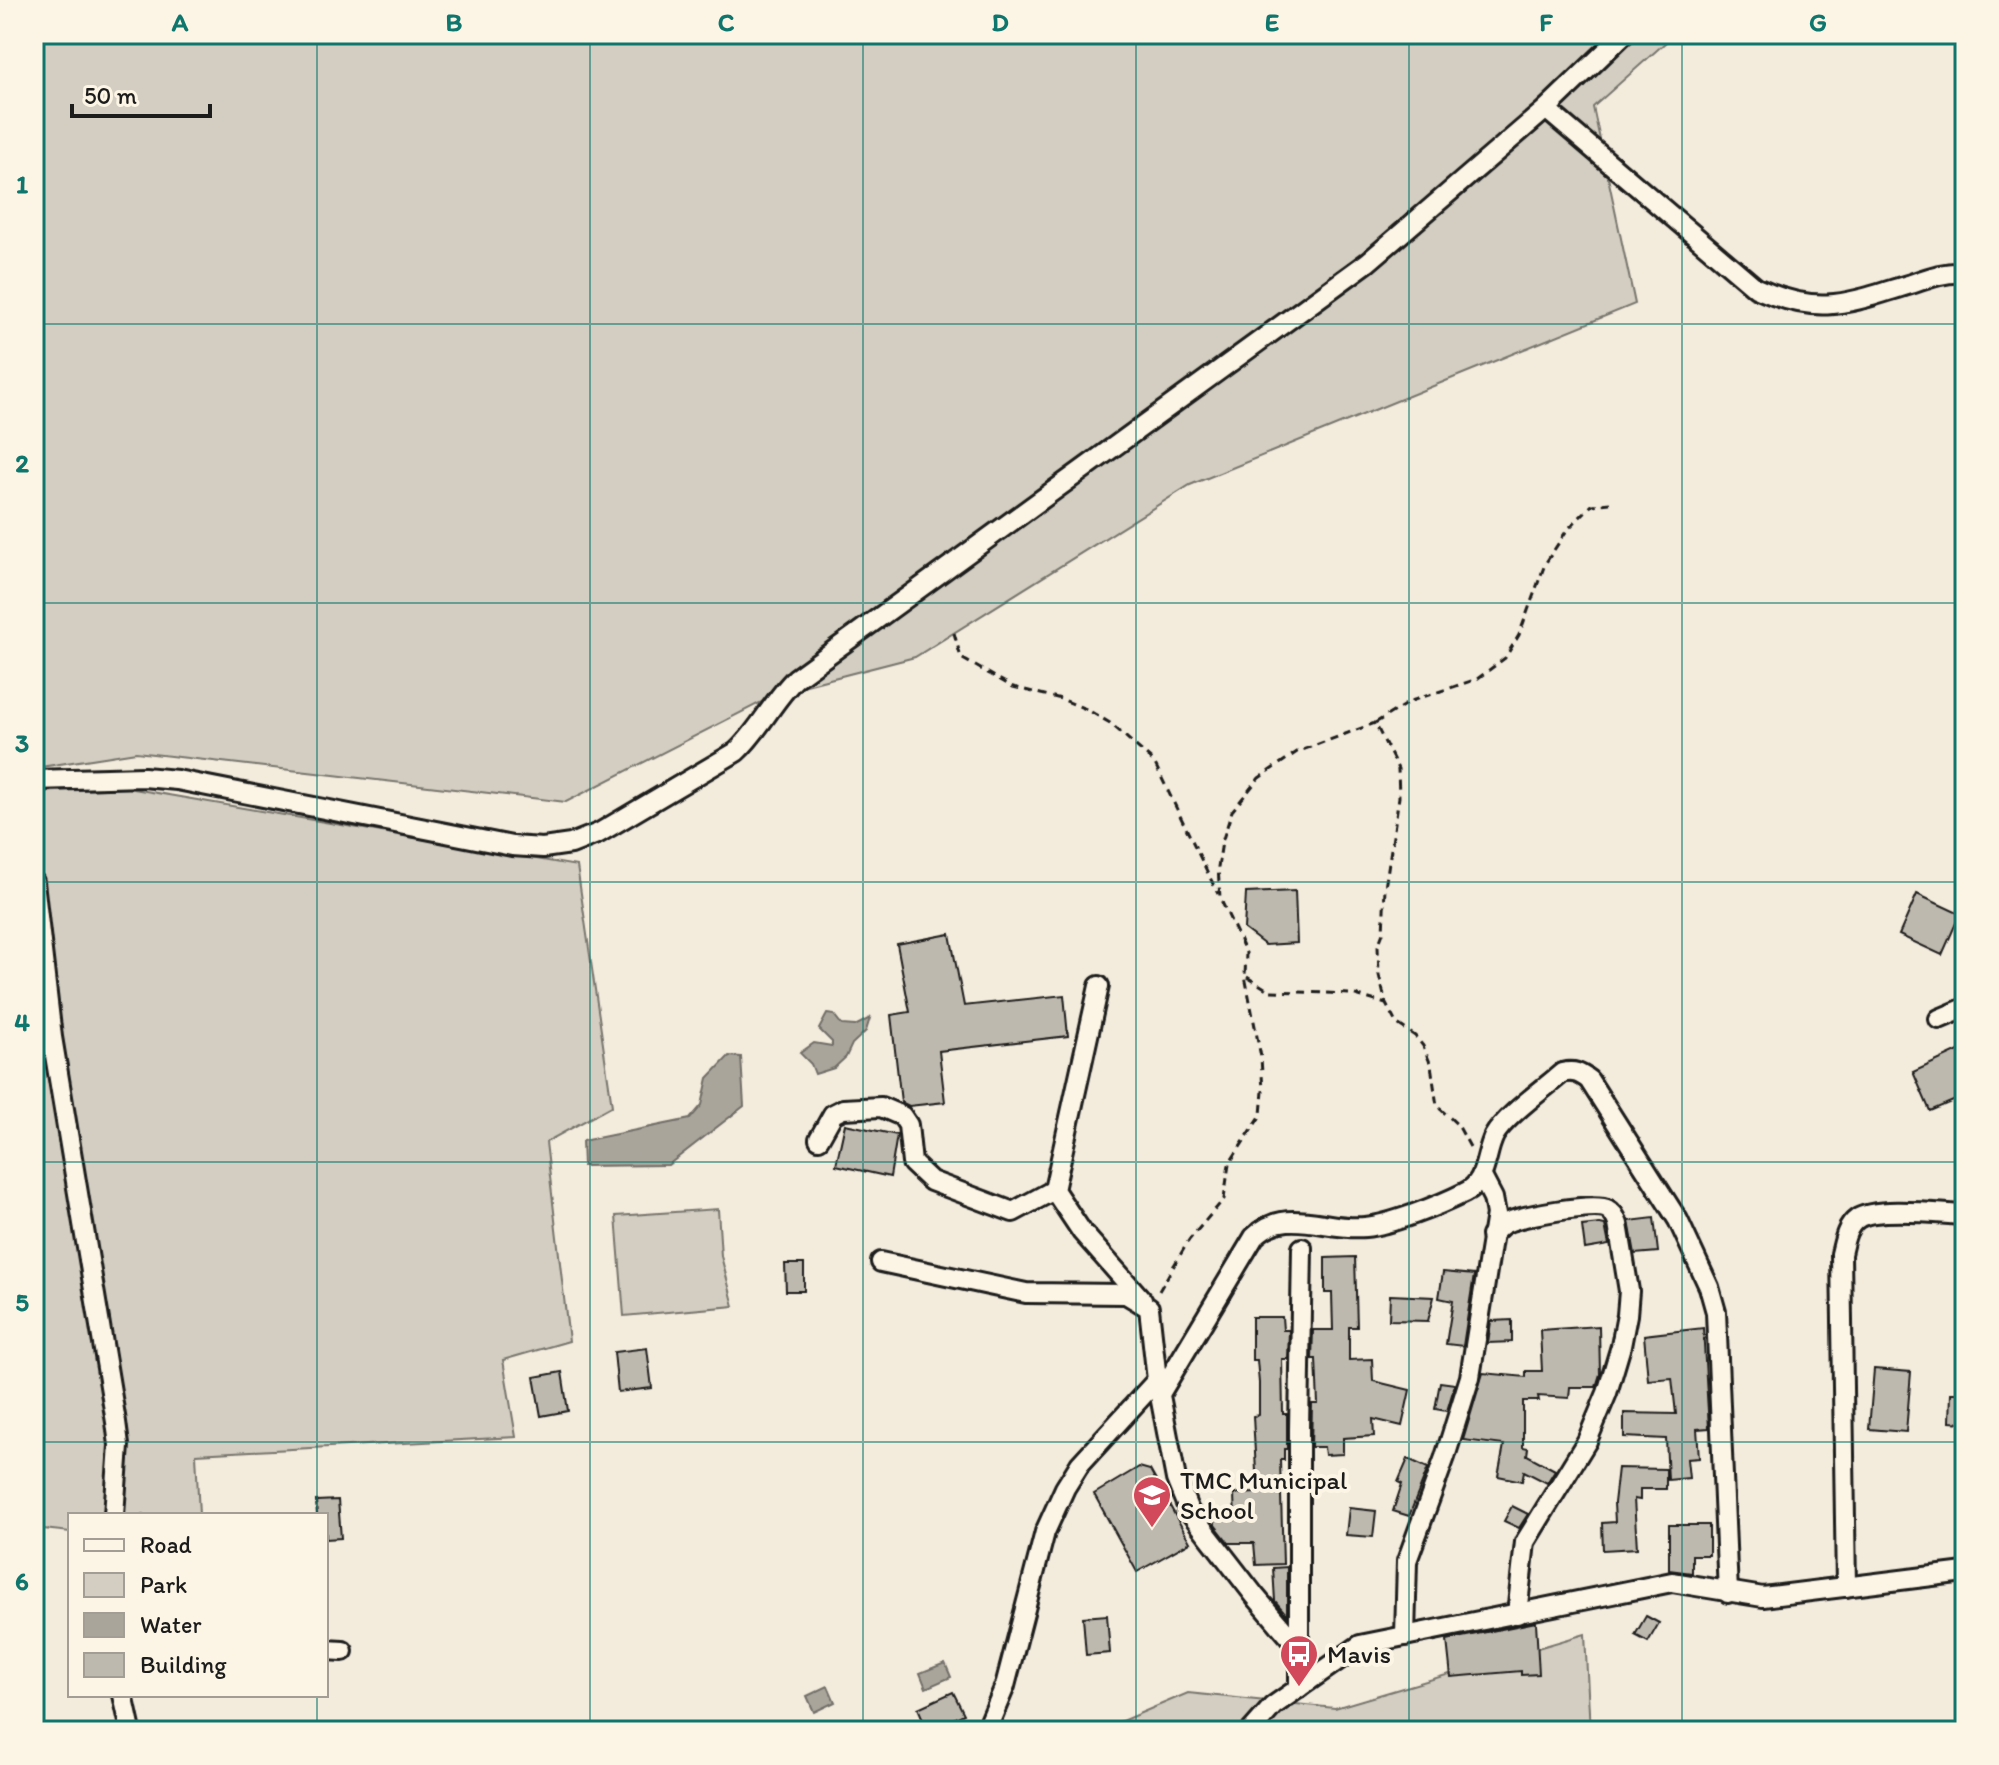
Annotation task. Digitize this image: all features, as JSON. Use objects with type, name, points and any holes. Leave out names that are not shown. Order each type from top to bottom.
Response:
[{"type":"street","points":[[34,780],[144,777],[177,780],[512,846],[543,848],[571,844],[599,833],[736,752],[750,739],[779,695],[796,678],[1368,262],[1546,109],[1624,34]]},
{"type":"street","points":[[1546,109],[1756,288],[1783,301],[1813,306],[1842,305],[1938,275],[1965,273]]},
{"type":"street","points":[[34,882],[52,1037],[119,1445],[114,1513]]},
{"type":"street","points":[[1099,986],[1054,1190],[1082,1232],[1149,1308],[1159,1387],[1176,1479],[1189,1511],[1299,1648]]},
{"type":"street","points":[[1939,1019],[1965,1008]]},
{"type":"street","points":[[986,1731],[1005,1686],[1045,1532],[1065,1488],[1080,1464],[1159,1387],[1254,1237],[1265,1225],[1281,1220],[1348,1227],[1374,1225],[1467,1193],[1482,1177],[1490,1145],[1501,1126],[1562,1073],[1571,1071],[1581,1073],[1589,1080],[1678,1220],[1709,1287],[1716,1312],[1728,1593]]},
{"type":"street","points":[[819,1139],[833,1114],[843,1109],[881,1107],[902,1116],[908,1125],[912,1163],[931,1181],[1013,1212],[1054,1190]]},
{"type":"street","points":[[1405,1636],[1407,1561],[1470,1377],[1495,1206],[1482,1177]]},
{"type":"street","points":[[1491,1236],[1504,1223],[1592,1206],[1606,1207],[1614,1214],[1618,1224],[1629,1291],[1621,1346],[1597,1417],[1587,1441],[1525,1542],[1517,1614]]},
{"type":"street","points":[[1846,1587],[1841,1254],[1845,1234],[1857,1218],[1877,1213],[1965,1215]]},
{"type":"street","points":[[1299,1688],[1302,1248]]},
{"type":"street","points":[[881,1262],[1026,1293],[1126,1294],[1149,1308]]},
{"type":"street","points":[[1251,1731],[1273,1706],[1360,1645],[1672,1582],[1763,1597],[1965,1572]]},
{"type":"street","points":[[123,1697],[131,1731]]},
{"type":"path","points":[[1220,898],[1218,867],[1232,811],[1259,778],[1297,752],[1375,723],[1411,701],[1477,679],[1505,658],[1519,635],[1545,564],[1567,530],[1592,505],[1610,503]]},
{"type":"path","points":[[954,633],[961,658],[1013,687],[1086,709],[1110,723],[1154,762],[1246,953],[1245,976],[1261,1057],[1261,1115],[1229,1164],[1224,1199],[1189,1240],[1149,1308]]},
{"type":"path","points":[[1375,723],[1398,769],[1399,797],[1385,888],[1383,933],[1378,946],[1379,975],[1386,1004],[1396,1023],[1415,1036],[1423,1046],[1431,1065],[1437,1106],[1458,1125],[1482,1177]]},
{"type":"path","points":[[1245,976],[1270,991],[1352,994],[1386,1004]]},
{"type":"green space","points":[[34,34],[1675,34],[1593,107],[1635,304],[1190,485],[915,657],[783,691],[566,802],[136,752],[34,768]]},
{"type":"green space","points":[[128,788],[577,866],[612,1106],[546,1142],[569,1341],[503,1360],[516,1437],[196,1454],[199,1513],[68,1513],[68,1532],[34,1528],[34,792]]},
{"type":"green space","points":[[718,1209],[721,1256],[734,1306],[624,1316],[616,1216]]},
{"type":"green space","points":[[1585,1634],[1590,1731],[1098,1731],[1188,1693],[1335,1708]]},
{"type":"water","points":[[827,1014],[834,1015],[842,1025],[855,1026],[870,1018],[866,1031],[852,1044],[846,1057],[834,1068],[815,1074],[811,1064],[800,1053],[814,1043],[832,1046],[832,1042],[819,1029]]},
{"type":"water","points":[[729,1056],[741,1057],[744,1106],[668,1165],[583,1166],[582,1141],[690,1119],[702,1105],[708,1078]]},
{"type":"water","points":[[945,1663],[951,1677],[926,1688],[920,1673]]},
{"type":"water","points":[[828,1686],[835,1702],[814,1712],[807,1696]]},
{"type":"building","points":[[1295,891],[1297,943],[1265,945],[1244,929],[1246,893]]},
{"type":"building","points":[[1917,894],[1960,914],[1942,955],[1899,935]]},
{"type":"building","points":[[950,934],[964,1006],[1064,995],[1068,1036],[939,1051],[945,1102],[909,1106],[901,1102],[891,1015],[910,1012],[897,944]]},
{"type":"building","points":[[1965,1048],[1965,1096],[1930,1111],[1913,1072]]},
{"type":"building","points":[[845,1124],[897,1135],[890,1177],[836,1165]]},
{"type":"building","points":[[1654,1218],[1658,1252],[1635,1254],[1629,1221]]},
{"type":"building","points":[[1605,1225],[1609,1245],[1585,1249],[1582,1226]]},
{"type":"building","points":[[1355,1257],[1357,1327],[1349,1327],[1349,1360],[1372,1359],[1373,1381],[1410,1390],[1402,1426],[1373,1419],[1374,1436],[1343,1438],[1343,1454],[1325,1455],[1324,1447],[1311,1447],[1312,1404],[1318,1404],[1316,1359],[1312,1359],[1313,1330],[1333,1330],[1332,1293],[1325,1293],[1325,1258]]},
{"type":"building","points":[[785,1264],[804,1264],[804,1291],[786,1291]]},
{"type":"building","points":[[1443,1272],[1474,1275],[1463,1346],[1446,1344],[1453,1301],[1439,1298]]},
{"type":"building","points":[[1390,1295],[1434,1297],[1428,1321],[1389,1320]]},
{"type":"building","points":[[1252,1317],[1282,1317],[1283,1330],[1289,1330],[1288,1359],[1282,1359],[1283,1414],[1287,1414],[1287,1449],[1284,1449],[1284,1460],[1280,1460],[1283,1564],[1256,1565],[1254,1543],[1229,1543],[1215,1525],[1215,1520],[1235,1520],[1234,1494],[1256,1493],[1257,1490],[1253,1416],[1259,1415],[1259,1383],[1257,1360],[1252,1360]]},
{"type":"building","points":[[1512,1320],[1512,1342],[1488,1343],[1491,1321]]},
{"type":"building","points":[[1599,1326],[1600,1374],[1596,1387],[1570,1387],[1569,1398],[1538,1396],[1539,1401],[1523,1401],[1523,1447],[1528,1448],[1527,1455],[1555,1470],[1547,1483],[1524,1471],[1522,1481],[1498,1476],[1504,1445],[1463,1440],[1483,1373],[1526,1377],[1526,1371],[1542,1371],[1540,1330]]},
{"type":"building","points":[[1703,1328],[1709,1428],[1697,1429],[1699,1458],[1687,1459],[1689,1478],[1668,1480],[1666,1439],[1624,1437],[1624,1413],[1676,1414],[1672,1378],[1648,1380],[1644,1335]]},
{"type":"building","points":[[647,1348],[652,1388],[618,1392],[614,1352]]},
{"type":"building","points":[[1874,1369],[1911,1372],[1906,1432],[1869,1429]]},
{"type":"building","points":[[562,1372],[568,1411],[541,1416],[534,1377]]},
{"type":"building","points":[[1440,1382],[1455,1384],[1447,1411],[1435,1409]]},
{"type":"building","points":[[1951,1393],[1965,1393],[1965,1423],[1950,1422]]},
{"type":"building","points":[[1408,1459],[1428,1468],[1409,1516],[1393,1511],[1402,1484],[1398,1482]]},
{"type":"building","points":[[1139,1467],[1150,1470],[1190,1542],[1137,1572],[1094,1494]]},
{"type":"building","points":[[1618,1468],[1666,1469],[1666,1489],[1640,1489],[1640,1500],[1634,1499],[1637,1548],[1603,1550],[1602,1523],[1615,1522]]},
{"type":"building","points":[[338,1500],[341,1538],[328,1539],[328,1513],[317,1513],[316,1501]]},
{"type":"building","points":[[1512,1506],[1528,1514],[1519,1528],[1504,1521]]},
{"type":"building","points":[[1349,1508],[1376,1511],[1373,1537],[1346,1535]]},
{"type":"building","points":[[1669,1525],[1709,1525],[1709,1555],[1692,1555],[1692,1573],[1669,1570]]},
{"type":"building","points":[[1287,1567],[1287,1615],[1275,1601],[1273,1568]]},
{"type":"building","points":[[1107,1615],[1110,1653],[1086,1655],[1083,1617]]},
{"type":"building","points":[[1646,1616],[1659,1623],[1648,1642],[1635,1635]]},
{"type":"building","points":[[1536,1622],[1539,1674],[1521,1675],[1521,1671],[1451,1677],[1447,1640]]},
{"type":"building","points":[[953,1692],[964,1714],[928,1731],[918,1708]]},
{"type":"place","name":"TMC Municipal School","points":[[1152,1529]]},
{"type":"place","name":"Mavis","points":[[1299,1688]]}]
